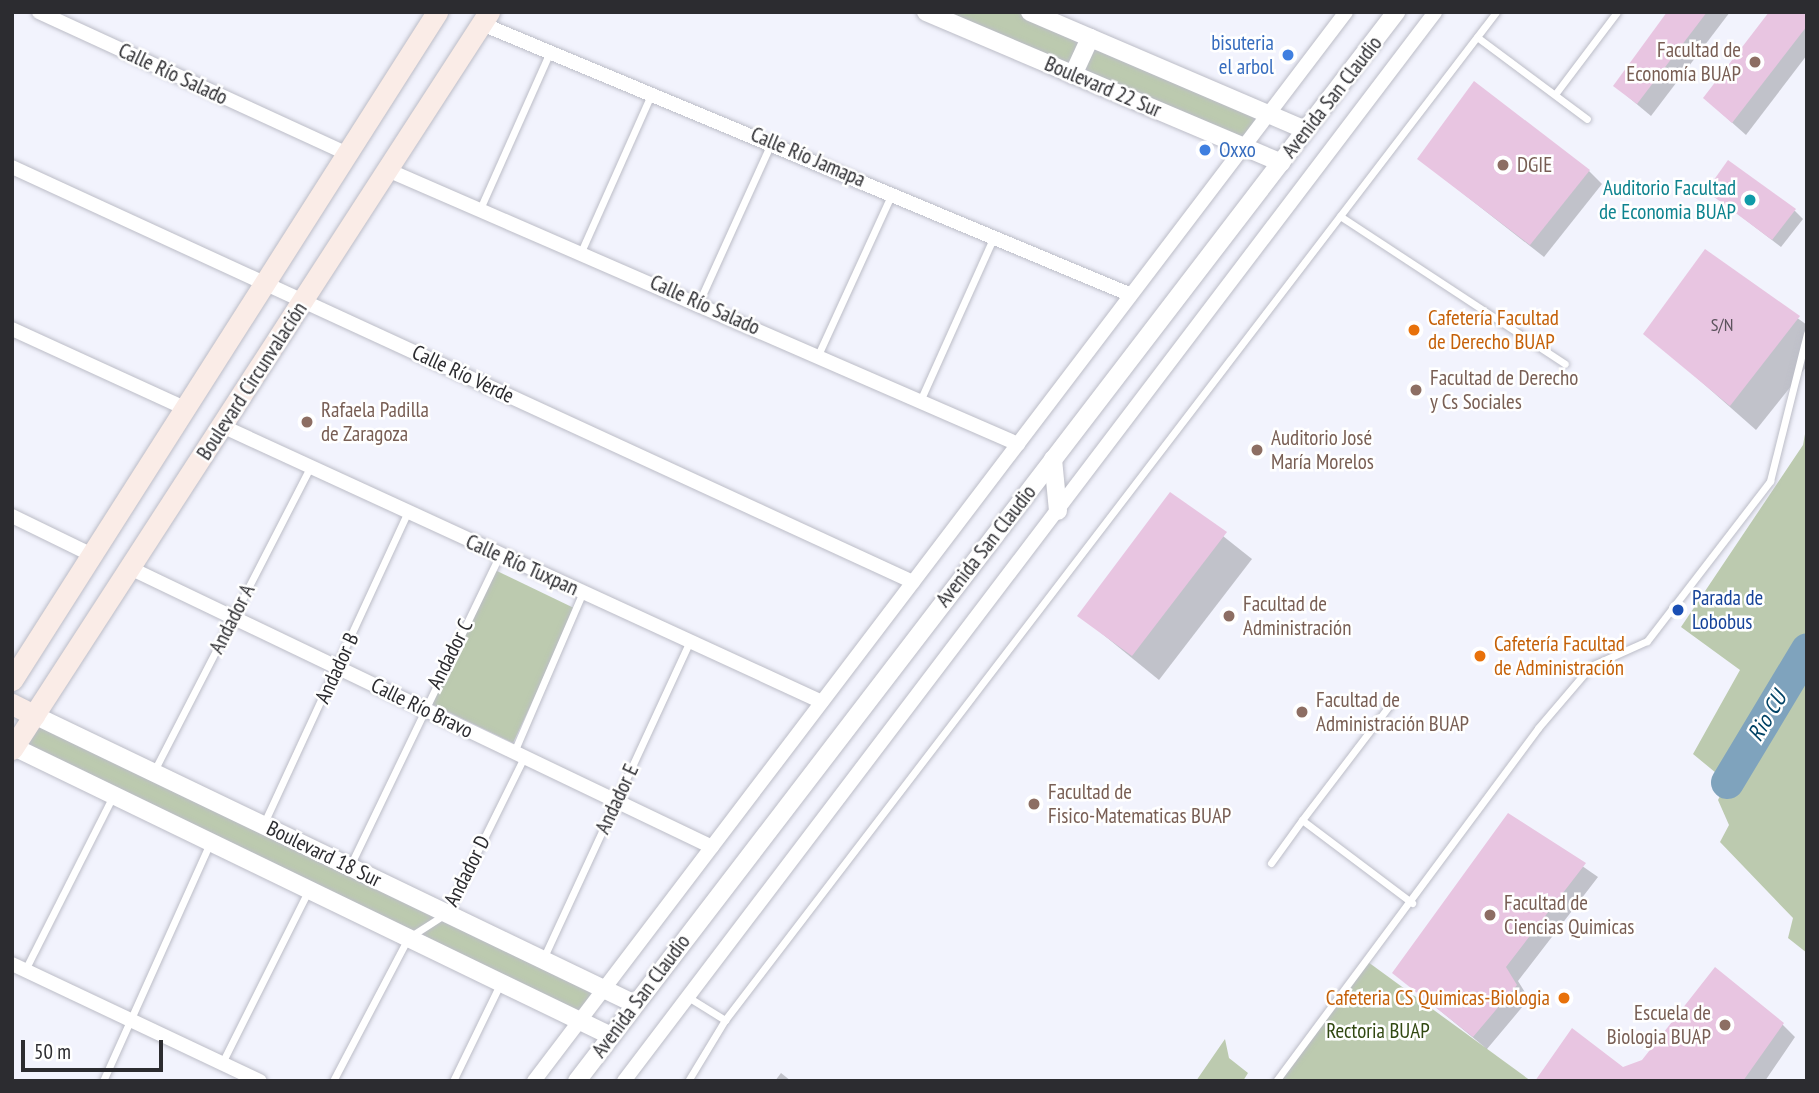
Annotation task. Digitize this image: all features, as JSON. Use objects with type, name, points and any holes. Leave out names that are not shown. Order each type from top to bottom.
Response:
[{"type":"main road","name":"Boulevard Circunvalación","points":[[12,680],[182,407],[437,12]]},
{"type":"main road","name":"Boulevard Circunvalación","points":[[13,747],[390,171],[485,18]]},
{"type":"main road","name":"Boulevard 18 Sur","points":[[12,705],[34,715]]},
{"type":"street","name":"Calle Río Salado","points":[[38,12],[345,153]]},
{"type":"street","name":"Boulevard 22 Sur","points":[[926,12],[1280,163]]},
{"type":"street","name":"Boulevard 22 Sur","points":[[1030,12],[1305,130]]},
{"type":"street","name":"Avenida San Claudio","points":[[534,1081],[1346,12]]},
{"type":"street","name":"Avenida San Claudio","points":[[576,1081],[1396,12]]},
{"type":"street","name":"Avenida San Claudio","points":[[624,1081],[1435,12]]},
{"type":"street","name":"Calle Río Jamapa","points":[[485,18],[549,54],[772,141],[1131,295]]},
{"type":"street","points":[[1073,75],[1090,38]]},
{"type":"street","name":"Calle Río Verde","points":[[12,167],[913,582]]},
{"type":"street","name":"Calle Río Salado","points":[[390,171],[699,302],[1018,444]]},
{"type":"street","points":[[12,329],[182,407]]},
{"type":"street","name":"Calle Río Tuxpan","points":[[222,426],[499,556],[691,639],[822,702]]},
{"type":"street","points":[[1053,459],[1058,511]]},
{"type":"street","points":[[12,516],[90,554]]},
{"type":"street","name":"Calle Río Bravo","points":[[131,569],[712,847]]},
{"type":"street","name":"Boulevard 18 Sur","points":[[34,715],[635,1004]]},
{"type":"street","name":"Boulevard 18 Sur","points":[[13,747],[611,1035]]},
{"type":"street","points":[[18,967],[260,1081]]},
{"type":"lane","points":[[688,1081],[725,1020],[1496,12]]},
{"type":"lane","points":[[1556,93],[1617,12]]},
{"type":"lane","points":[[1477,37],[1556,93],[1587,119]]},
{"type":"lane","points":[[480,209],[549,54]]},
{"type":"lane","points":[[581,252],[651,95]]},
{"type":"lane","points":[[699,302],[772,141]]},
{"type":"lane","points":[[818,355],[892,192]]},
{"type":"lane","points":[[1340,216],[1565,364]]},
{"type":"lane","points":[[920,401],[994,236]]},
{"type":"lane","points":[[1276,1081],[1585,672],[1647,641],[1770,481],[1807,334]]},
{"type":"lane","name":"Andador A","points":[[153,772],[310,467]]},
{"type":"lane","name":"Andador B","points":[[264,824],[408,512]]},
{"type":"lane","name":"Andador C","points":[[350,867],[422,709],[499,556]]},
{"type":"lane","name":"Andador D","points":[[408,938],[447,914],[519,755],[583,592]]},
{"type":"lane","name":"Andador E","points":[[542,960],[691,639]]},
{"type":"lane","points":[[1271,863],[1392,702]]},
{"type":"lane","points":[[18,967],[113,795]]},
{"type":"lane","points":[[1302,820],[1412,903]]},
{"type":"lane","points":[[103,1081],[210,842]]},
{"type":"lane","points":[[222,1063],[309,890]]},
{"type":"lane","points":[[333,1081],[408,938]]},
{"type":"lane","points":[[453,1081],[501,983]]},
{"type":"lane","points":[[688,997],[725,1020]]},
{"type":"green space","points":[[928,12],[1029,12],[1269,114],[1244,147]]},
{"type":"green space","points":[[1807,423],[1807,953],[1788,938],[1793,918],[1720,842],[1729,825],[1718,800],[1727,782],[1693,754],[1740,670],[1681,627],[1803,445]]},
{"type":"green space","points":[[495,570],[576,609],[513,743],[432,704]]},
{"type":"green space","points":[[39,715],[604,989],[580,1021],[17,750]]},
{"type":"green space","name":"Rectoria BUAP","points":[[1368,962],[1531,1081],[1276,1081]]},
{"type":"green space","points":[[1225,1039],[1229,1058],[1248,1073],[1243,1081],[1196,1081]]},
{"type":"building","name":"Facultad de Economía BUAP","points":[[1667,12],[1707,12],[1637,104],[1613,86]]},
{"type":"building","name":"Facultad de Economía BUAP","points":[[1769,12],[1807,12],[1807,26],[1732,123],[1703,98]]},
{"type":"building","name":"DGIE","points":[[1474,81],[1590,170],[1530,245],[1417,159]]},
{"type":"building","name":"Auditorio Facultad de Economia BUAP","points":[[1728,160],[1796,209],[1772,240],[1706,191]]},
{"type":"building","points":[[1705,249],[1800,316],[1730,406],[1643,334]]},
{"type":"building","points":[[1170,492],[1227,532],[1132,656],[1077,616]]},
{"type":"building","name":"Facultad de Ciencias Quimicas","points":[[1508,813],[1586,863],[1506,967],[1517,985],[1473,1037],[1392,973]]},
{"type":"building","name":"Escuela de Biologia BUAP","points":[[1715,967],[1784,1023],[1743,1081],[1535,1081],[1572,1028],[1623,1067],[1642,1060]]},
{"type":"waterway","name":"Rio CU","points":[[1727,782],[1807,649]]},
{"type":"place","name":"bisuteria el arbol","points":[[1288,55]]},
{"type":"place","name":"Facultad de Economía BUAP","points":[[1755,62]]},
{"type":"place","name":"Oxxo","points":[[1205,150]]},
{"type":"place","name":"DGIE","points":[[1503,165]]},
{"type":"place","name":"Auditorio Facultad de Economia BUAP","points":[[1750,200]]},
{"type":"place","name":"Cafetería Facultad de Derecho BUAP","points":[[1414,330]]},
{"type":"place","name":"Facultad de Derecho y Cs Sociales","points":[[1416,390]]},
{"type":"place","name":"Rafaela Padilla de Zaragoza","points":[[307,422]]},
{"type":"place","name":"Auditorio José María Morelos","points":[[1257,450]]},
{"type":"place","name":"Parada de Lobobus","points":[[1678,610]]},
{"type":"place","name":"Facultad de Administración","points":[[1229,616]]},
{"type":"place","name":"Cafetería Facultad de Administración","points":[[1480,656]]},
{"type":"place","name":"Facultad de Administración BUAP","points":[[1302,712]]},
{"type":"place","name":"Facultad de Fisico-Matematicas BUAP","points":[[1034,804]]},
{"type":"place","name":"Facultad de Ciencias Quimicas","points":[[1490,915]]},
{"type":"place","name":"Cafeteria CS Quimicas-Biologia","points":[[1564,998]]},
{"type":"place","name":"Escuela de Biologia BUAP","points":[[1725,1025]]}]
